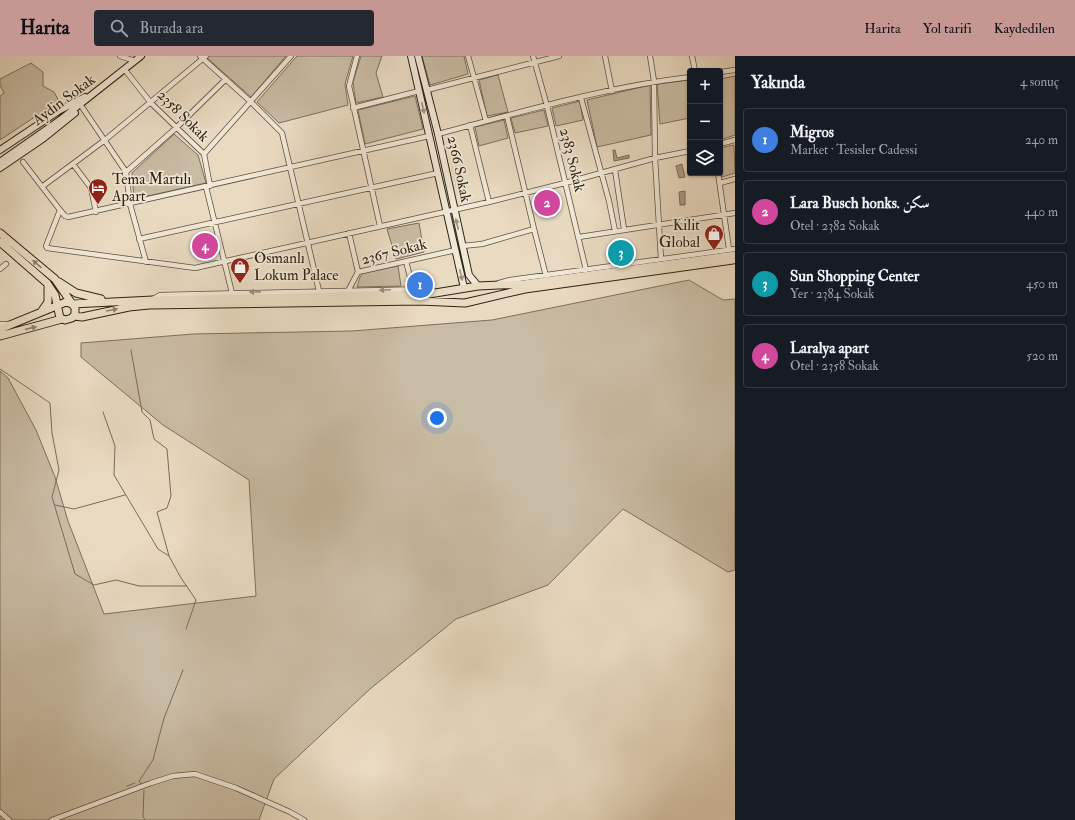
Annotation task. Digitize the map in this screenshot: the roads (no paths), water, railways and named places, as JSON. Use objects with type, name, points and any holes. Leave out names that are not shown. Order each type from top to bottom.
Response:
[{"type":"main road","points":[[0,233],[54,279],[74,292],[87,296],[127,301]]},
{"type":"main road","points":[[0,242],[47,283],[55,295],[59,306],[57,312],[62,320]]},
{"type":"main road","points":[[0,329],[66,302],[72,304],[153,300],[418,295],[478,286],[524,284],[735,255]]},
{"type":"main road","points":[[0,336],[67,320],[74,316],[82,317],[122,308],[149,305],[418,301],[465,303],[525,289],[735,260]]},
{"type":"main road","points":[[54,279],[75,308],[74,316]]},
{"type":"main road","points":[[39,313],[45,309],[48,302],[47,283]]},
{"type":"main road","points":[[478,286],[482,293],[479,300]]},
{"type":"main road","points":[[464,288],[460,297],[465,303]]},
{"type":"street","points":[[120,56],[135,61]]},
{"type":"street","name":"Aydin Sokak","points":[[0,162],[96,93],[141,56]]},
{"type":"street","points":[[204,154],[291,56]]},
{"type":"street","points":[[357,56],[349,86],[380,226]]},
{"type":"street","name":"2366 Sokak","points":[[411,56],[464,288]]},
{"type":"street","name":"2366 Sokak","points":[[418,56],[438,134],[469,274],[478,286]]},
{"type":"street","points":[[468,56],[486,121]]},
{"type":"street","name":"2383 Sokak","points":[[533,56],[547,106],[586,270]]},
{"type":"street","points":[[427,90],[558,56]]},
{"type":"street","points":[[606,56],[612,91]]},
{"type":"street","points":[[650,56],[654,81],[658,224],[661,259]]},
{"type":"street","points":[[692,56],[694,68]]},
{"type":"street","points":[[43,186],[105,140],[203,57],[282,133],[319,291]]},
{"type":"street","name":"2358 Sokak","points":[[125,70],[151,102],[204,154],[214,224],[232,293]]},
{"type":"street","points":[[723,72],[735,70]]},
{"type":"street","points":[[438,134],[547,106],[654,81],[687,77]]},
{"type":"street","points":[[126,172],[176,128],[226,79]]},
{"type":"street","points":[[353,108],[419,92]]},
{"type":"street","points":[[0,168],[67,120],[96,93]]},
{"type":"street","points":[[0,150],[60,110],[96,93]]},
{"type":"street","points":[[0,159],[96,93]]},
{"type":"street","points":[[581,98],[602,173],[615,231]]},
{"type":"street","points":[[82,107],[126,172],[130,204],[146,262]]},
{"type":"street","points":[[507,116],[546,276]]},
{"type":"street","points":[[470,125],[489,202]]},
{"type":"street","points":[[23,162],[43,186],[64,216],[68,218],[430,136]]},
{"type":"street","points":[[723,143],[735,140]]},
{"type":"street","points":[[60,210],[46,246],[47,248],[195,268],[489,202],[656,158],[687,152]]},
{"type":"street","points":[[73,164],[91,188],[96,212]]},
{"type":"street","points":[[615,170],[624,229]]},
{"type":"street","points":[[139,240],[438,173]]},
{"type":"street","points":[[719,176],[729,249]]},
{"type":"street","points":[[720,183],[735,179]]},
{"type":"street","points":[[579,237],[735,213]]},
{"type":"street","points":[[462,246],[482,244],[534,230]]},
{"type":"street","points":[[350,233],[358,272]]},
{"type":"street","points":[[491,285],[510,280],[735,249]]},
{"type":"street","name":"2367 Sokak","points":[[348,291],[358,272],[456,250]]},
{"type":"street","points":[[406,261],[413,289]]},
{"type":"street","points":[[0,269],[6,264]]},
{"type":"street","points":[[153,300],[160,295],[232,293],[428,289],[437,293]]},
{"type":"street","points":[[0,324],[7,323],[11,325]]},
{"type":"street","points":[[52,820],[151,783],[173,776],[195,774],[236,788],[290,812],[304,820]]},
{"type":"street","points":[[0,812],[9,820]]},
{"type":"waterway","points":[[131,350],[142,412],[150,420],[154,439],[167,449],[171,496],[167,508],[157,512],[169,556],[181,578],[196,600],[186,629]]},
{"type":"waterway","points":[[0,369],[50,403],[52,433],[59,470],[52,497],[75,574],[94,585],[116,580],[139,586],[186,586]]},
{"type":"waterway","points":[[103,412],[115,446],[114,475],[158,549],[169,556]]},
{"type":"waterway","points":[[55,505],[74,509],[125,495]]},
{"type":"waterway","points":[[141,784],[139,781],[153,760],[164,718],[183,670]]},
{"type":"waterway","points":[[127,786],[135,783]]},
{"type":"waterway","points":[[144,790],[143,817],[146,820]]},
{"type":"place","name":"Lara Busch honks. سكن","points":[[547,203]]},
{"type":"place","name":"Tema Martılı Apart","points":[[98,205]]},
{"type":"place","name":"Laralya apart","points":[[205,246]]},
{"type":"place","name":"Kilit Global","points":[[714,251]]},
{"type":"place","name":"Sun Shopping Center","points":[[621,253]]},
{"type":"place","name":"Osmanlı Lokum Palace","points":[[240,284]]},
{"type":"place","name":"Migros","points":[[420,285]]}]
